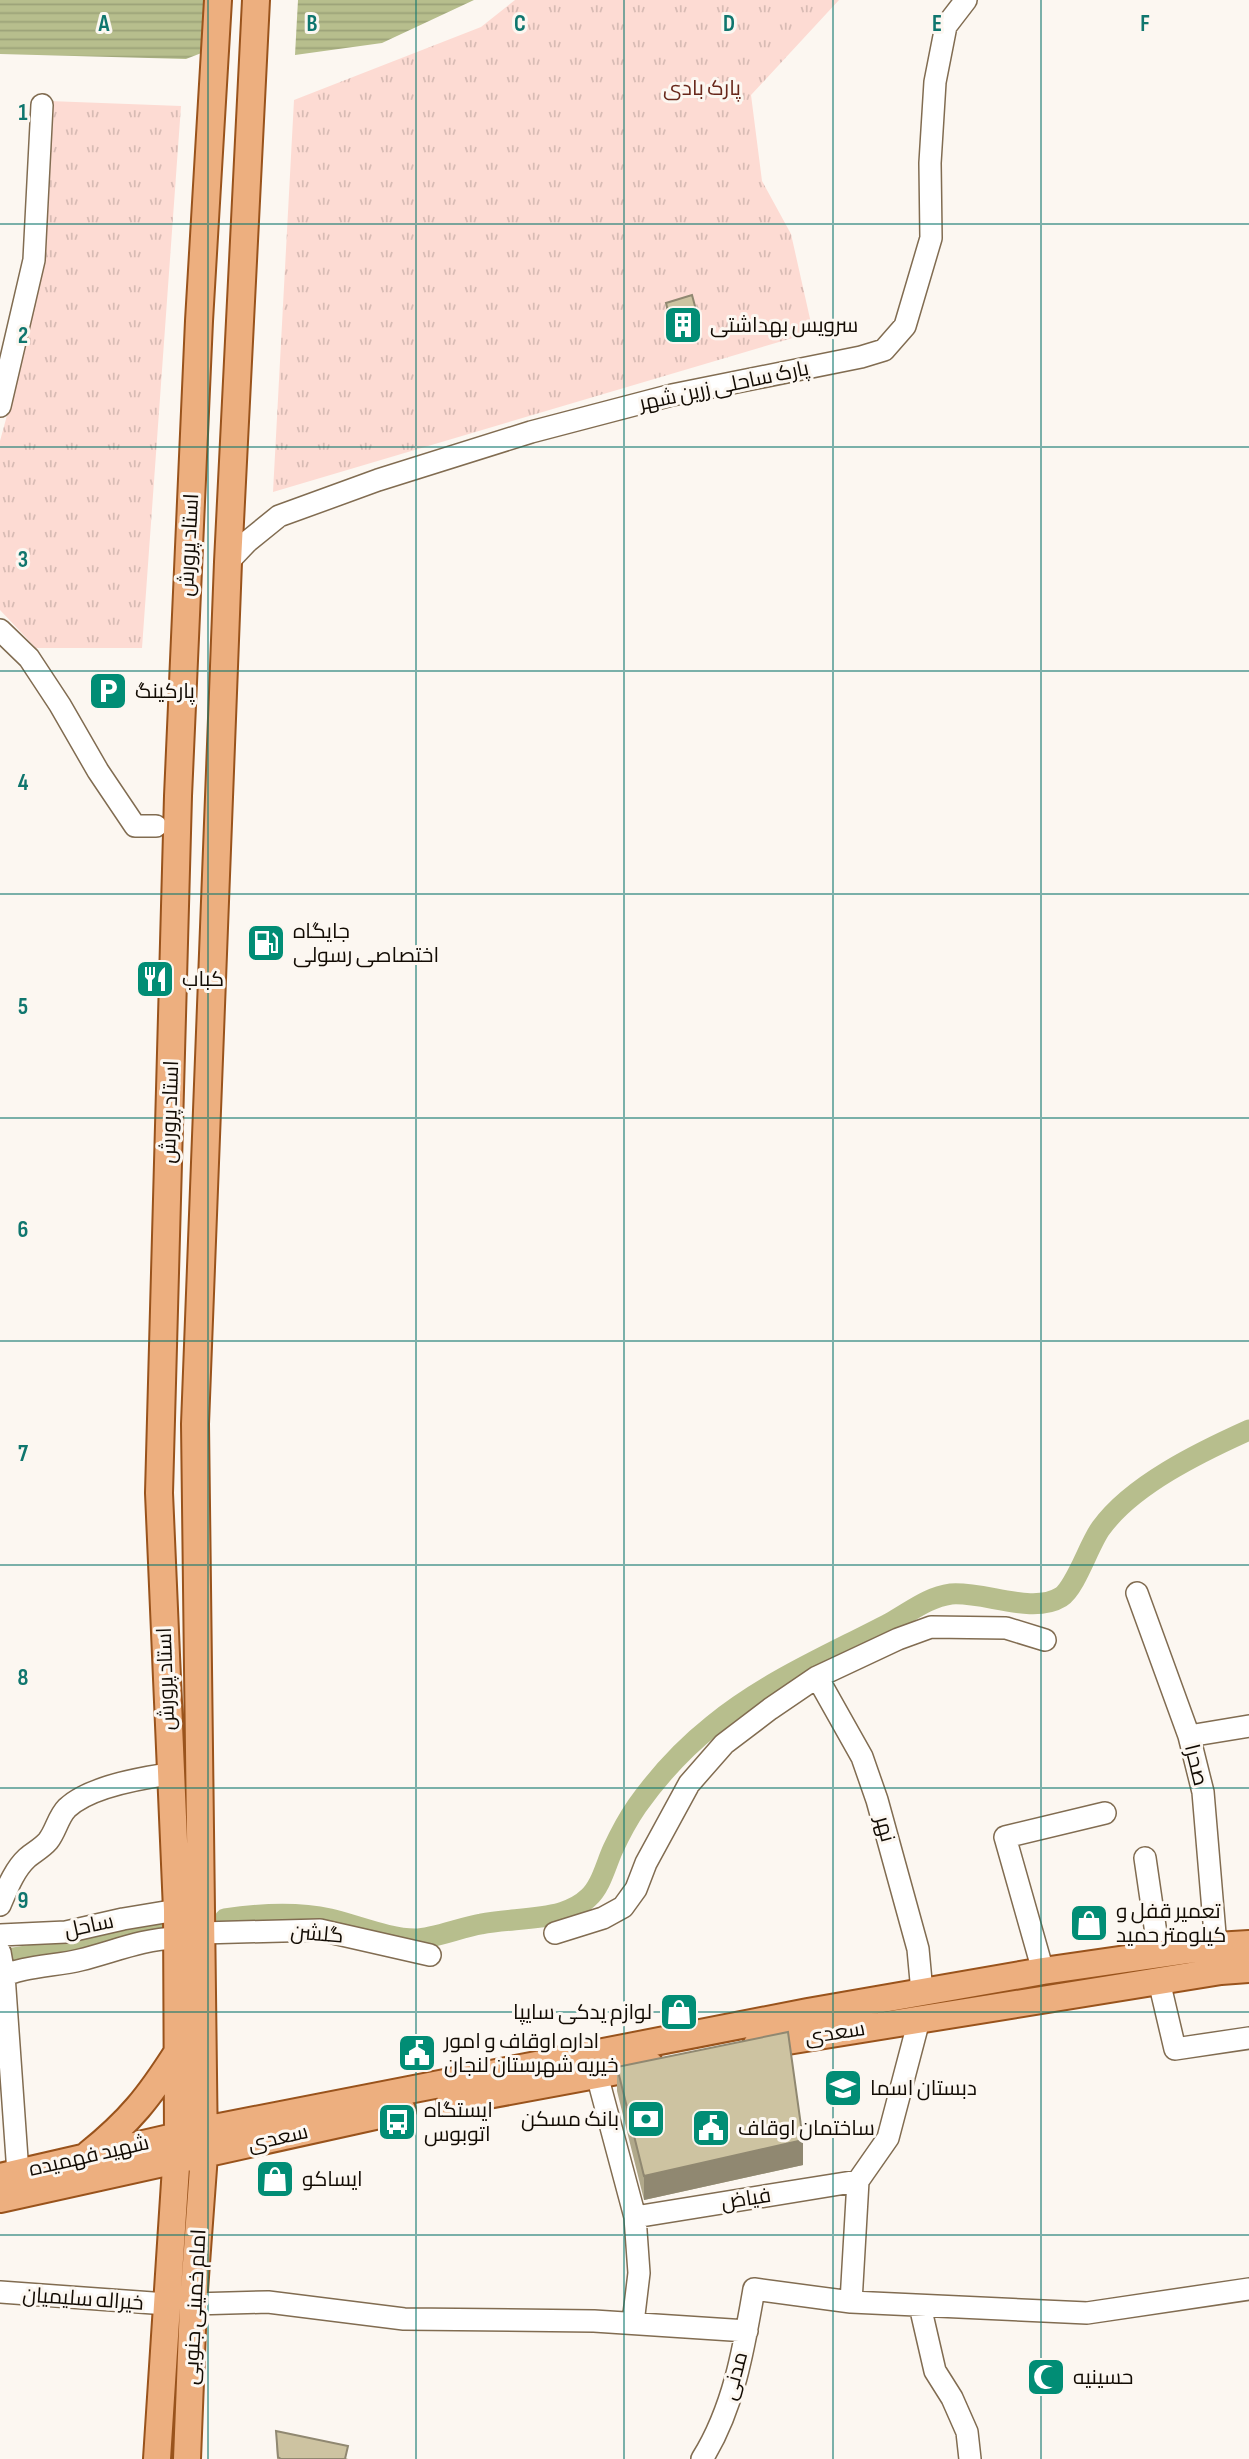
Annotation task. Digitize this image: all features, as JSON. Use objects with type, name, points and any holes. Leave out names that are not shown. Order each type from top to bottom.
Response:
[{"type":"main road","name":"استاد پرورش","points":[[191,2146],[177,2053],[188,1936],[177,1910],[159,1493],[177,796],[199,321],[218,0]]},
{"type":"main road","name":"استاد پرورش","points":[[191,2146],[188,1936],[195,1424],[228,562],[256,0]]},
{"type":"main road","points":[[199,321],[239,323]]},
{"type":"main road","points":[[159,1493],[196,1492]]},
{"type":"main road","name":"سعدی","points":[[191,2146],[596,2064],[922,1992],[1158,1954],[1249,1944]]},
{"type":"main road","name":"سعدی","points":[[596,2064],[919,2020],[1249,1969]]},
{"type":"main road","points":[[919,2020],[922,1992]]},
{"type":"main road","points":[[86,2157],[135,2114],[177,2053]]},
{"type":"main road","name":"شهید فهمیده","points":[[9,2175],[86,2157],[191,2146]]},
{"type":"main road","name":"شهید فهمیده","points":[[0,2199],[191,2146]]},
{"type":"main road","name":"امام خمینی جنوبی","points":[[157,2459],[167,2304],[191,2146]]},
{"type":"main road","name":"امام خمینی جنوبی","points":[[187,2459],[193,2305],[191,2146]]},
{"type":"street","name":"پارک ساحلی زرین شهر","points":[[228,562],[247,542],[279,516],[378,480],[531,432],[672,395],[884,350],[905,326],[931,238],[930,163],[935,82],[946,26],[966,0]]},
{"type":"street","points":[[0,406],[34,260],[42,106]]},
{"type":"street","points":[[0,630],[29,657],[61,705],[98,771],[135,826],[156,826]]},
{"type":"street","points":[[156,826],[177,796]]},
{"type":"street","points":[[156,826],[177,855]]},
{"type":"street","name":"صحرا","points":[[1137,1593],[1189,1736],[1203,1792],[1216,1946]]},
{"type":"street","points":[[555,1933],[603,1918],[623,1907],[636,1889],[651,1852],[689,1784],[724,1744],[817,1677],[931,1626],[1006,1628],[1045,1640]]},
{"type":"street","name":"نهر","points":[[817,1677],[862,1758],[877,1800],[918,1949],[922,1992]]},
{"type":"street","points":[[1189,1736],[1249,1726]]},
{"type":"street","points":[[0,1905],[8,1885],[24,1860],[49,1840],[68,1807],[127,1781],[170,1774]]},
{"type":"street","points":[[1043,1971],[1005,1837],[1105,1814]]},
{"type":"street","points":[[1145,1858],[1158,1954]]},
{"type":"street","name":"ساحل","points":[[0,1935],[66,1932],[177,1910]]},
{"type":"street","name":"گلشن","points":[[2,1977],[79,1961],[152,1939],[188,1936],[320,1930],[430,1955]]},
{"type":"street","points":[[0,1951],[9,2175]]},
{"type":"street","points":[[1160,1981],[1175,2049],[1249,2038]]},
{"type":"street","points":[[919,2020],[888,2138],[858,2180],[851,2302],[1087,2313],[1249,2289]]},
{"type":"street","points":[[596,2064],[635,2217],[639,2273],[633,2323]]},
{"type":"street","name":"فیاض","points":[[635,2217],[858,2180]]},
{"type":"street","name":"مدنی","points":[[702,2459],[717,2435],[729,2404],[754,2289],[851,2302]]},
{"type":"street","name":"خیراله سلیمیان","points":[[0,2292],[167,2304]]},
{"type":"street","points":[[193,2305],[268,2302],[404,2319],[633,2323],[747,2331]]},
{"type":"street","points":[[920,2305],[935,2371],[952,2398],[967,2432],[970,2459]]},
{"type":"green space","name":"پارک بادی","points":[[515,0],[839,0],[751,95],[762,181],[791,234],[813,332],[273,492],[294,100],[481,27]]},
{"type":"green space","points":[[49,101],[181,106],[142,648],[36,648],[0,610],[0,441],[21,364],[46,227]]},
{"type":"shaded area","points":[[0,0],[208,0],[204,52],[186,59],[0,54]]},
{"type":"shaded area","points":[[298,0],[474,0],[382,43],[295,55]]},
{"type":"building","points":[[692,295],[699,321],[672,327],[666,303]]},
{"type":"building","name":"ساختمان اوقاف","points":[[788,2032],[803,2140],[644,2176],[617,2067]]},
{"type":"building","points":[[276,2431],[348,2446],[345,2459],[281,2459],[278,2457]]},
{"type":"waterway","points":[[225,1919],[305,1915],[330,1919],[394,1937],[415,1939],[481,1924],[551,1915],[572,1909],[593,1893],[624,1827],[654,1784],[692,1743],[734,1709],[799,1670],[935,1598],[964,1594],[1036,1604],[1061,1597],[1072,1584],[1101,1528],[1114,1512],[1168,1471],[1249,1430]]},
{"type":"waterway","points":[[0,1960],[65,1950],[104,1941],[143,1927],[169,1925]]},
{"type":"place","name":"سرویس بهداشتی","points":[[683,325]]},
{"type":"place","name":"پارکینگ","points":[[108,691]]},
{"type":"place","name":"جایگاه اختصاصی رسولی","points":[[266,943]]},
{"type":"place","name":"کباب","points":[[155,979]]},
{"type":"place","name":"تعمیر قفل و کیلومتر حمید","points":[[1089,1923]]},
{"type":"place","name":"لوازم یدکی سایپا","points":[[679,2012]]},
{"type":"place","name":"اداره اوقاف و امور خیریه شهرستان لنجان","points":[[417,2053]]},
{"type":"place","name":"دبستان اسما","points":[[843,2088]]},
{"type":"place","name":"بانک مسکن","points":[[646,2119]]},
{"type":"place","name":"ایستگاه اتوبوس","points":[[397,2122]]},
{"type":"place","name":"ساختمان اوقاف","points":[[711,2128]]},
{"type":"place","name":"ایساکو","points":[[275,2179]]},
{"type":"place","name":"حسینیه","points":[[1046,2377]]}]
